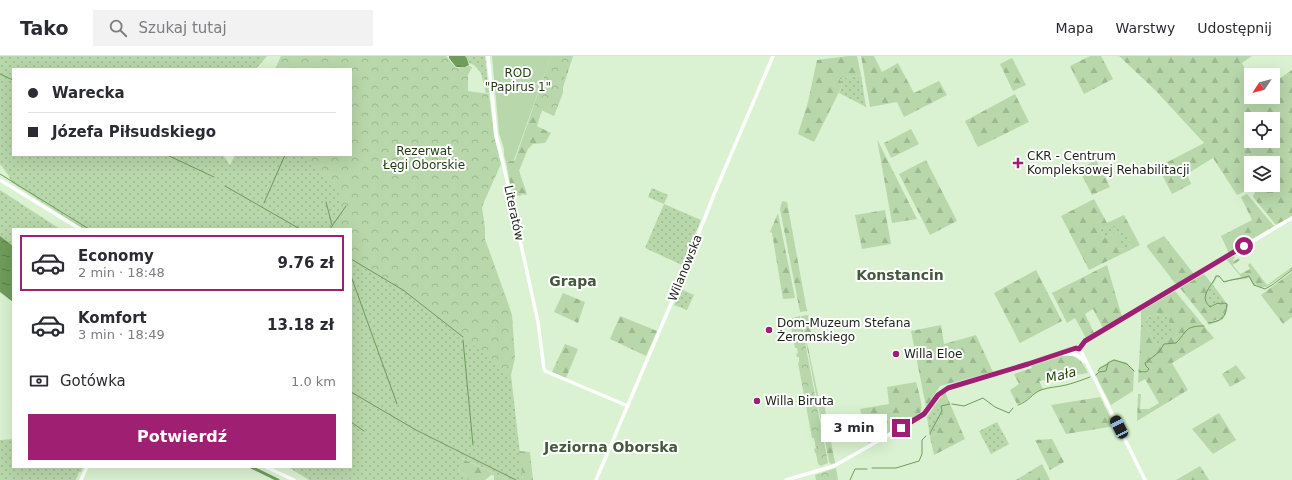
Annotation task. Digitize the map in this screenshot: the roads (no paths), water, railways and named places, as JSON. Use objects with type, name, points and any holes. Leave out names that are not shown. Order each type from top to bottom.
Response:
[{"type":"street","name":"Literatów","points":[[488,56],[496,135],[538,322],[544,370],[628,406]]},
{"type":"street","name":"Wilanowska","points":[[596,480],[773,56]]},
{"type":"street","points":[[0,180],[78,228]]},
{"type":"street","points":[[786,480],[834,466],[871,445],[924,414],[938,395],[948,388],[1058,354],[1076,351],[1085,341],[1292,218]]},
{"type":"street","points":[[1076,351],[1088,366],[1145,480]]},
{"type":"street","points":[[81,480],[87,468]]},
{"type":"street","points":[[268,468],[294,480]]},
{"type":"water","points":[[449,56],[465,56],[469,65],[465,67],[456,67]]},
{"type":"water","points":[[0,236],[12,245],[12,301],[0,292]]},
{"type":"waterway","points":[[0,74],[12,80]]},
{"type":"waterway","points":[[169,156],[214,177]]},
{"type":"waterway","points":[[264,203],[285,156]]},
{"type":"waterway","points":[[0,174],[87,228]]},
{"type":"waterway","points":[[225,186],[298,228]]},
{"type":"waterway","points":[[326,202],[332,225]]},
{"type":"waterway","points":[[331,228],[346,206]]},
{"type":"waterway","points":[[352,260],[403,290],[463,337]]},
{"type":"waterway","name":"Mała","points":[[1208,323],[1222,318],[1224,316],[1227,304],[1218,303],[1210,307],[1205,299],[1207,291],[1216,276],[1219,276],[1224,282],[1249,276],[1254,285],[1265,289],[1292,270]]},
{"type":"waterway","points":[[352,279],[397,404]]},
{"type":"waterway","name":"Mała","points":[[1139,371],[1145,372],[1149,369],[1145,363],[1159,352],[1164,344],[1176,343],[1190,328],[1204,326]]},
{"type":"waterway","points":[[463,340],[473,445]]},
{"type":"waterway","name":"Mała","points":[[1096,375],[1099,372],[1106,371],[1108,363],[1114,360],[1127,364],[1134,371]]},
{"type":"waterway","name":"Mała","points":[[1098,371],[1100,368],[1108,364]]},
{"type":"waterway","name":"Mała","points":[[1018,405],[1025,402],[1041,390],[1063,386],[1090,377]]},
{"type":"waterway","points":[[352,393],[416,430],[516,480]]},
{"type":"waterway","name":"Mała","points":[[952,404],[964,406],[983,398],[995,407],[1009,413],[1013,408]]},
{"type":"waterway","name":"Mała","points":[[930,433],[942,411],[941,406],[950,404]]},
{"type":"waterway","points":[[352,423],[364,431]]},
{"type":"waterway","name":"Mała","points":[[872,468],[896,468],[919,461],[922,454],[922,440],[926,436]]},
{"type":"waterway","points":[[253,468],[278,480]]},
{"type":"waterway","name":"Mała","points":[[850,480],[855,469],[867,469]]},
{"type":"place","name":"CKR - Centrum Kompleksowej Rehabilitacji","points":[[1018,163]]},
{"type":"place","name":"Dom-Muzeum Stefana Żeromskiego","points":[[769,330]]},
{"type":"place","name":"Willa Eloe","points":[[896,354]]},
{"type":"place","name":"Willa Biruta","points":[[757,401]]},
{"type":"district","name":"Konstancin","points":[[900,275]]},
{"type":"district","name":"Grapa","points":[[573,281]]},
{"type":"district","name":"Jeziorna Oborska","points":[[611,447]]},
{"type":"park label","name":"ROD \"Papirus 1\"","points":[[518,80]]},
{"type":"park label","name":"Rezerwat Łęgi Oborskie","points":[[424,158]]}]
